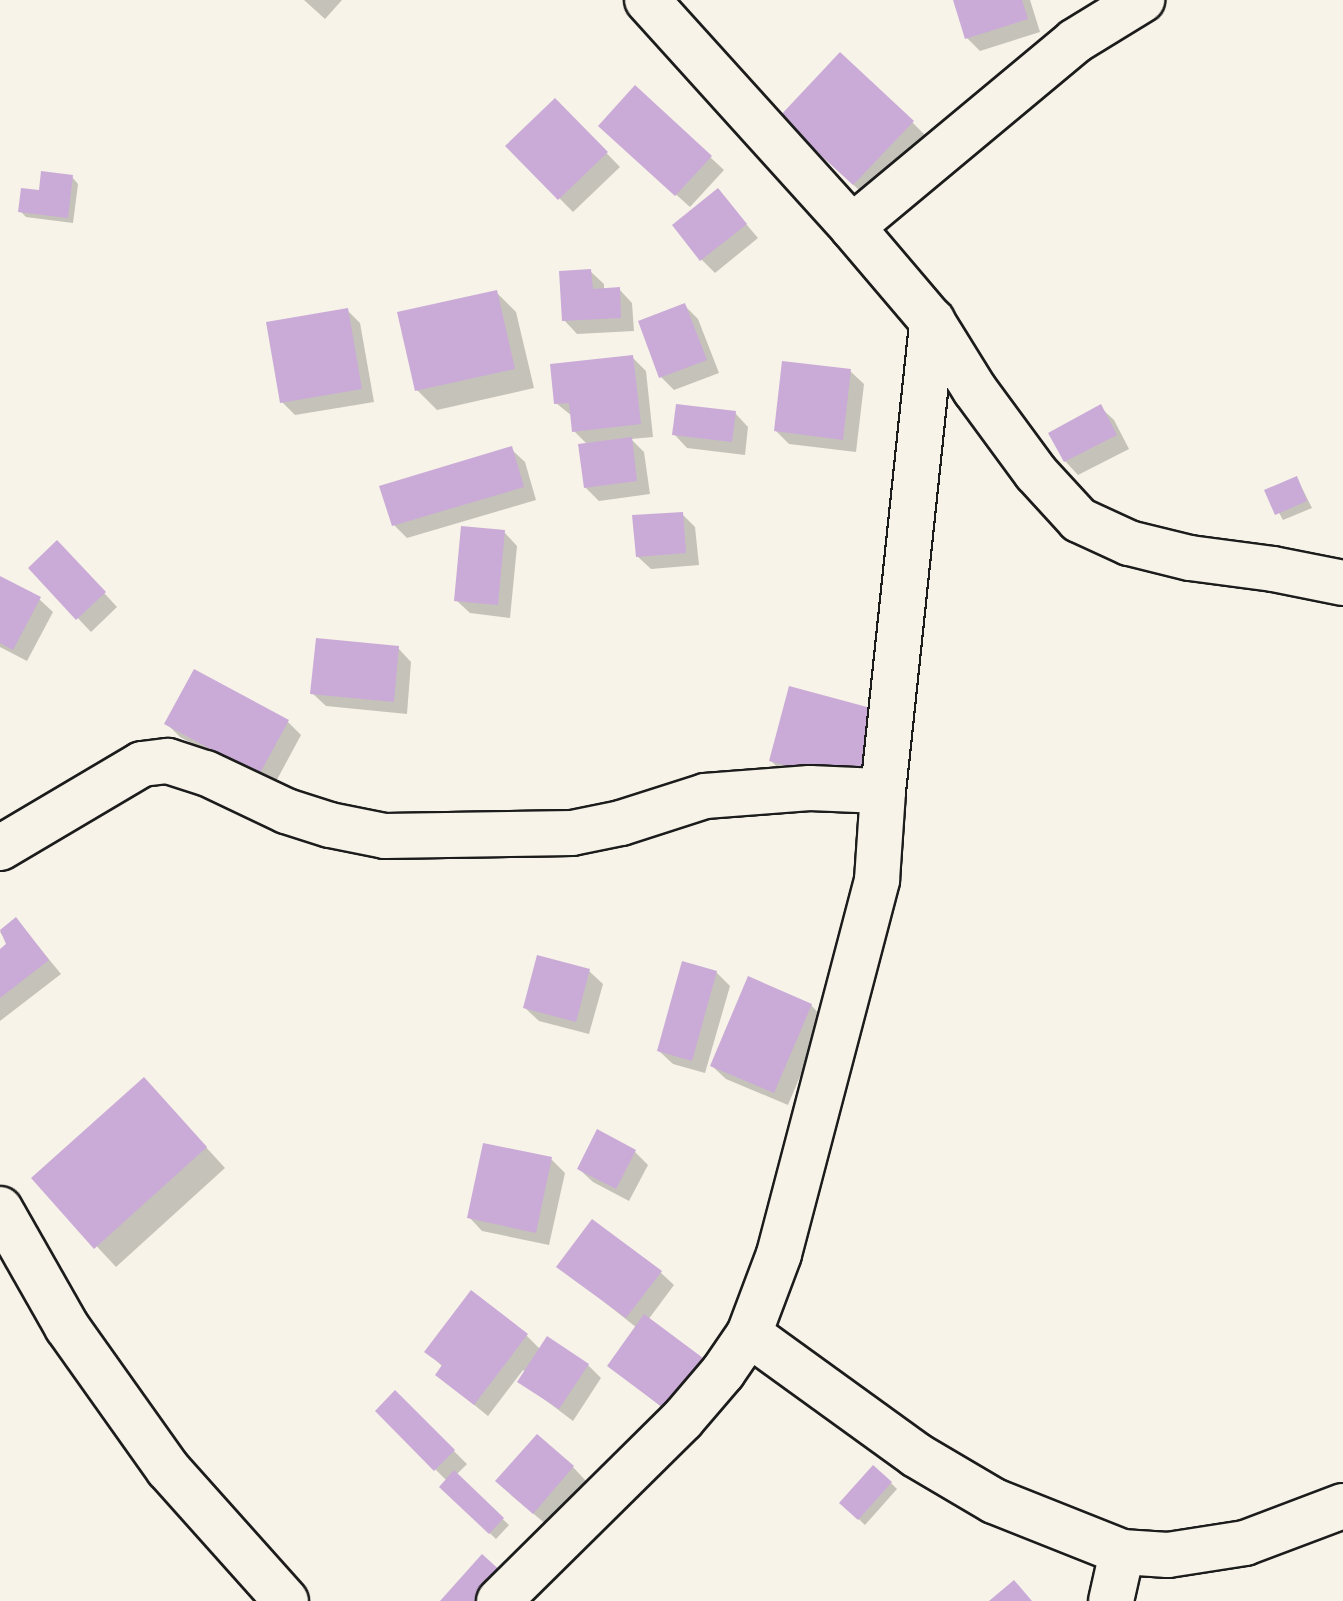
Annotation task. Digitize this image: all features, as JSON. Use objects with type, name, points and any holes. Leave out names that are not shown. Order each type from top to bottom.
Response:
[{"type":"street","points":[[647,0],[852,227],[932,321],[984,402],[1036,473],[1079,520],[1129,543],[1190,558],[1273,569],[1343,583]]},
{"type":"street","points":[[852,227],[1075,41],[1142,0]]},
{"type":"street","points":[[499,1601],[682,1420],[723,1372],[749,1334],[779,1254],[877,880],[883,791],[932,321]]},
{"type":"street","points":[[0,848],[142,764],[168,761],[206,773],[286,811],[330,825],[385,836],[572,833],[621,823],[705,796],[779,789],[883,791]]},
{"type":"street","points":[[0,1209],[67,1327],[168,1469],[286,1601]]},
{"type":"street","points":[[749,1334],[916,1455],[981,1494],[1122,1552],[1168,1555],[1245,1543],[1343,1506]]},
{"type":"street","points":[[1111,1601],[1122,1552]]},
{"type":"building","points":[[953,0],[1022,0],[1028,19],[965,39]]},
{"type":"building","points":[[840,52],[914,121],[853,185],[779,117]]},
{"type":"building","points":[[635,85],[712,156],[675,196],[598,126]]},
{"type":"building","points":[[555,98],[608,152],[558,200],[505,146]]},
{"type":"building","points":[[41,171],[73,175],[68,218],[18,212],[21,188],[39,190]]},
{"type":"building","points":[[718,188],[747,224],[700,261],[672,225]]},
{"type":"building","points":[[591,269],[593,289],[620,287],[621,318],[562,321],[559,271]]},
{"type":"building","points":[[497,290],[515,369],[415,391],[397,312]]},
{"type":"building","points":[[685,303],[707,360],[659,378],[638,321]]},
{"type":"building","points":[[348,308],[362,389],[280,403],[266,322]]},
{"type":"building","points":[[633,355],[641,424],[572,432],[569,403],[554,404],[550,364]]},
{"type":"building","points":[[782,361],[851,369],[843,440],[774,431]]},
{"type":"building","points":[[676,404],[736,411],[732,442],[672,435]]},
{"type":"building","points":[[1101,404],[1117,435],[1064,462],[1048,433]]},
{"type":"building","points":[[632,437],[637,481],[584,488],[578,444]]},
{"type":"building","points":[[512,446],[524,487],[392,526],[379,486]]},
{"type":"building","points":[[1297,476],[1307,501],[1275,515],[1264,490]]},
{"type":"building","points":[[683,512],[686,553],[636,557],[632,515]]},
{"type":"building","points":[[461,526],[505,530],[498,605],[454,601]]},
{"type":"building","points":[[57,540],[106,592],[76,620],[28,568]]},
{"type":"building","points":[[0,576],[41,597],[13,650],[0,643]]},
{"type":"building","points":[[316,638],[399,646],[394,702],[310,694]]},
{"type":"building","points":[[194,669],[289,720],[259,775],[164,724]]},
{"type":"building","points":[[789,686],[882,711],[862,786],[769,761]]},
{"type":"building","points":[[16,917],[49,960],[0,998],[0,949],[6,944],[0,930]]},
{"type":"building","points":[[537,955],[590,969],[576,1022],[523,1008]]},
{"type":"building","points":[[682,961],[717,971],[692,1061],[657,1051]]},
{"type":"building","points":[[748,976],[812,1004],[774,1093],[710,1066]]},
{"type":"building","points":[[144,1077],[207,1147],[94,1249],[31,1178]]},
{"type":"building","points":[[597,1129],[636,1150],[616,1189],[577,1169]]},
{"type":"building","points":[[483,1143],[552,1157],[536,1233],[467,1218]]},
{"type":"building","points":[[592,1219],[662,1271],[626,1318],[556,1267]]},
{"type":"building","points":[[471,1290],[528,1334],[474,1405],[435,1375],[442,1365],[424,1352]]},
{"type":"building","points":[[644,1314],[703,1358],[666,1410],[607,1366]]},
{"type":"building","points":[[547,1336],[589,1364],[559,1409],[517,1382]]},
{"type":"building","points":[[395,1390],[455,1450],[434,1471],[375,1411]]},
{"type":"building","points":[[537,1434],[574,1466],[533,1514],[495,1481]]},
{"type":"building","points":[[873,1465],[892,1482],[858,1520],[839,1503]]},
{"type":"building","points":[[454,1470],[504,1518],[489,1534],[439,1487]]},
{"type":"building","points":[[482,1554],[504,1574],[480,1601],[440,1601]]},
{"type":"building","points":[[1014,1580],[1032,1601],[989,1601]]}]
